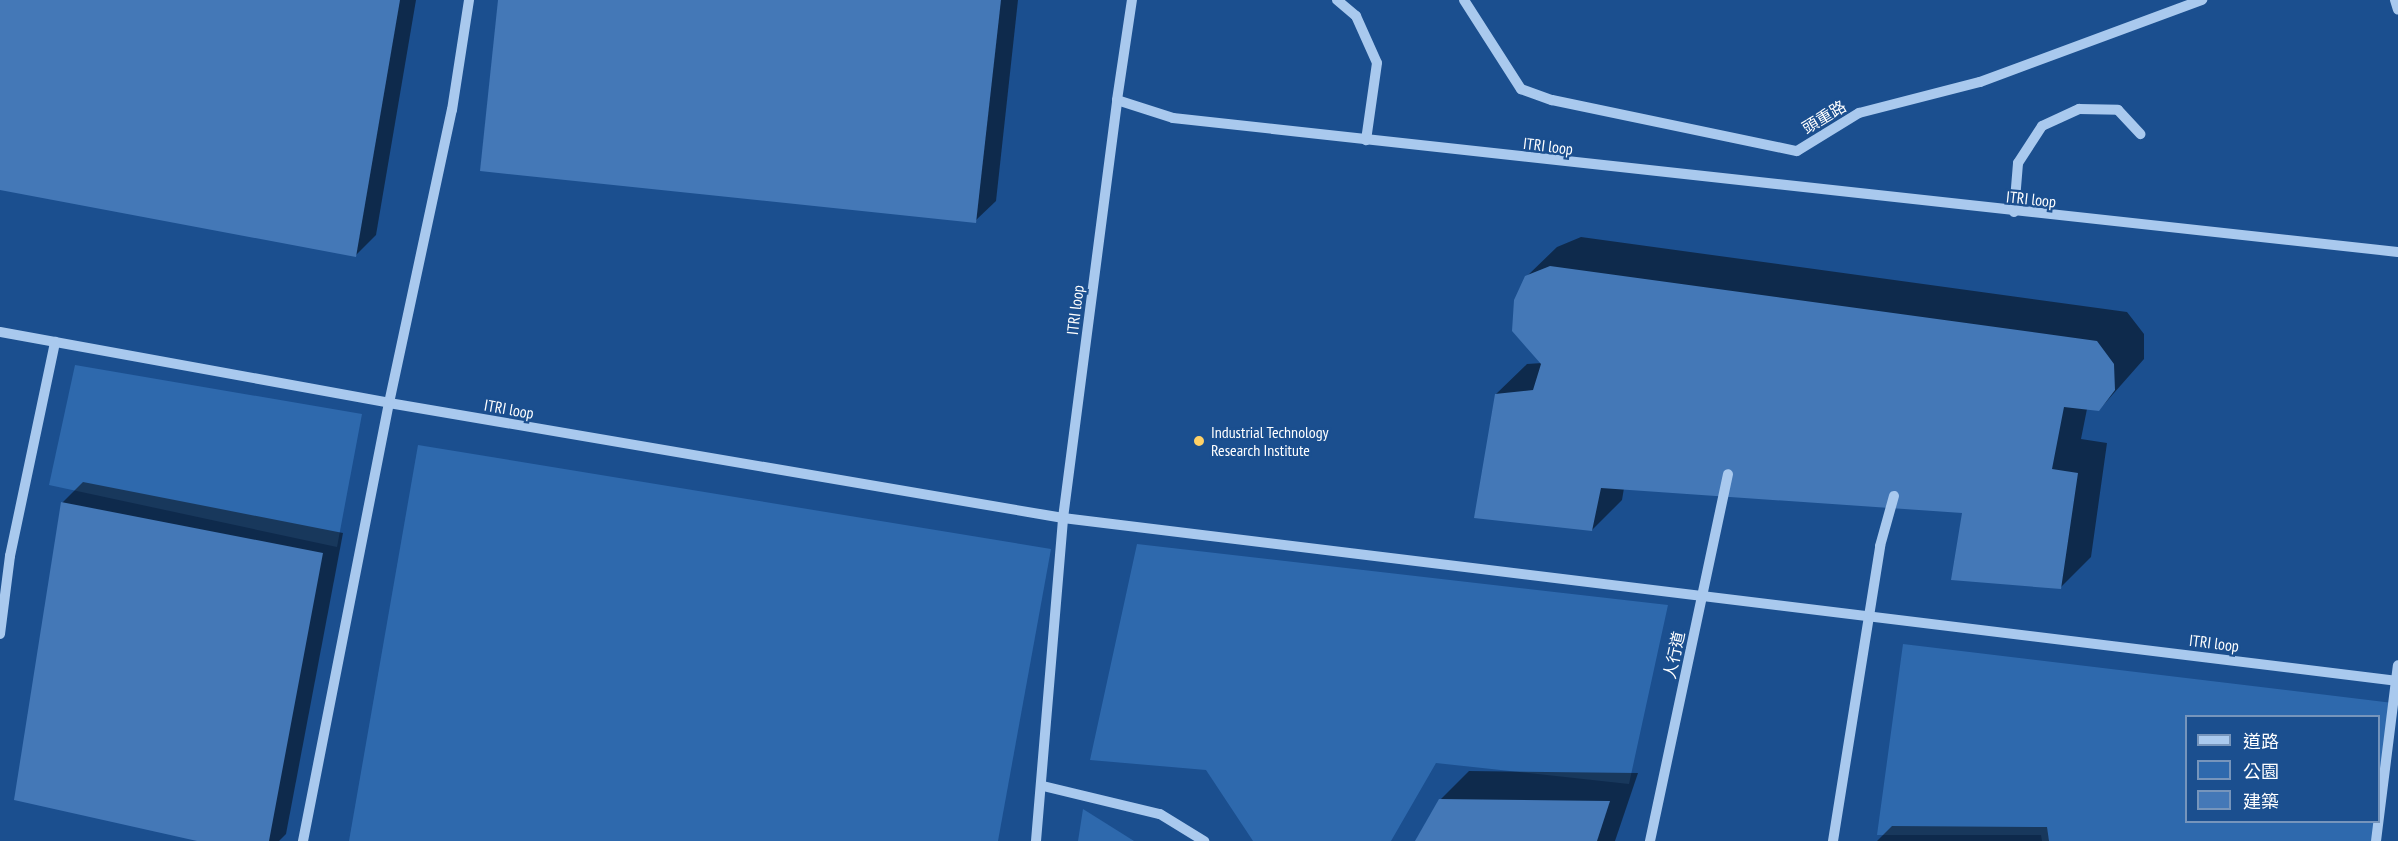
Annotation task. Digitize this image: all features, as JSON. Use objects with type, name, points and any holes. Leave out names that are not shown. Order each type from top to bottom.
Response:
[{"type":"street","points":[[303,841],[389,403],[452,110],[469,0]]},
{"type":"street","points":[[1117,100],[1132,0]]},
{"type":"street","points":[[1337,0],[1356,16],[1377,63],[1365,140]]},
{"type":"street","name":"頭重路","points":[[1464,0],[1521,89],[1552,100],[1797,151],[1859,114],[1980,82],[2202,0]]},
{"type":"street","points":[[2395,0],[2398,10]]},
{"type":"street","name":"ITRI loop","points":[[1036,841],[1043,786],[1063,518],[1117,100],[1173,118],[2014,212],[2398,252]]},
{"type":"street","points":[[2014,212],[2018,163],[2042,126],[2079,109],[2118,110],[2140,134]]},
{"type":"street","name":"ITRI loop","points":[[0,332],[389,403],[1063,518],[2397,681]]},
{"type":"street","points":[[0,634],[10,556],[55,342]]},
{"type":"street","name":"人行道","points":[[1650,841],[1728,474]]},
{"type":"street","points":[[1833,841],[1880,546],[1894,496]]},
{"type":"street","points":[[2380,811],[2398,665]]},
{"type":"street","points":[[1043,786],[1160,814],[1204,841]]},
{"type":"street","points":[[2376,841],[2378,823]]},
{"type":"green space","points":[[75,365],[362,414],[337,547],[49,485]]},
{"type":"green space","points":[[418,445],[1051,549],[998,841],[349,841]]},
{"type":"green space","points":[[1137,544],[1668,605],[1629,784],[1436,763],[1391,841],[1253,841],[1206,770],[1090,760]]},
{"type":"green space","points":[[1903,644],[2393,703],[2380,803],[2380,715],[2185,715],[2185,823],[2377,823],[2374,841],[2042,841],[2041,835],[1877,835]]},
{"type":"green space","points":[[1083,809],[1134,841],[1078,841]]},
{"type":"building","points":[[0,0],[400,0],[356,257],[0,190]]},
{"type":"building","points":[[498,0],[1001,0],[976,223],[480,171]]},
{"type":"building","points":[[1550,266],[2097,341],[2114,364],[2115,390],[2099,411],[2064,407],[2052,469],[2078,473],[2061,589],[1951,580],[1962,513],[1601,488],[1592,531],[1474,518],[1495,394],[1533,390],[1541,364],[1512,331],[1514,300],[1525,276]]},
{"type":"building","points":[[61,502],[323,553],[269,841],[197,841],[14,800]]},
{"type":"building","points":[[1439,799],[1610,801],[1597,841],[1415,841]]},
{"type":"place","name":"Industrial Technology Research Institute","points":[[1199,441]]}]
